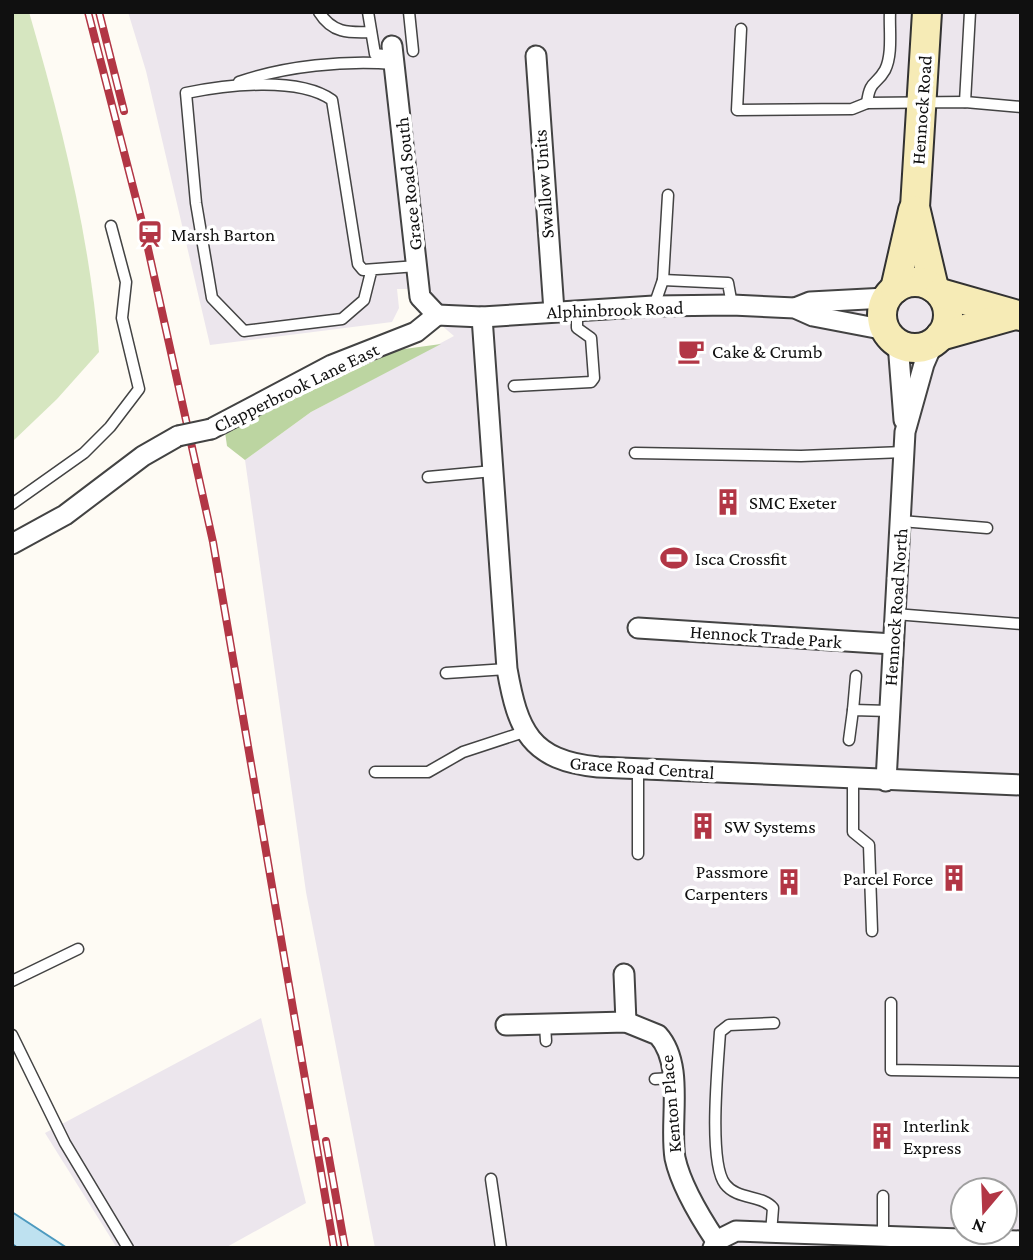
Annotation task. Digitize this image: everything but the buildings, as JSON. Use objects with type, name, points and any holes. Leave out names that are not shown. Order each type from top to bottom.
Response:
[{"type":"main road","name":"Hennock Road","points":[[890,294],[907,226],[915,207],[927,12]]},
{"type":"main road","name":"Hennock Road","points":[[915,207],[937,290]]},
{"type":"main road","points":[[910,282],[1018,315],[912,347],[892,336],[882,314],[890,294],[910,282]]},
{"type":"main road","points":[[937,290],[947,310],[948,319],[937,338]]},
{"type":"street","name":"Grace Road South","points":[[398,54],[420,298],[437,315]]},
{"type":"street","name":"Swallow Units","points":[[536,56],[554,311]]},
{"type":"street","name":"Alphinbrook Road","points":[[795,308],[810,302],[890,294]]},
{"type":"street","name":"Alphinbrook Road","points":[[437,315],[482,317],[654,306],[732,305],[795,308],[820,318],[892,336]]},
{"type":"street","name":"Clapperbrook Lane East","points":[[12,544],[65,515],[144,456],[178,436],[211,429],[332,365],[416,332],[437,315]]},
{"type":"street","name":"Grace Road Central","points":[[482,317],[507,669],[513,702],[524,732],[556,760],[573,765],[638,770],[1021,785]]},
{"type":"street","name":"Hennock Road North","points":[[886,781],[905,432],[892,336]]},
{"type":"street","name":"Hennock Road North","points":[[905,432],[924,364],[937,338]]},
{"type":"street","name":"Hennock Trade Park","points":[[638,628],[893,644]]},
{"type":"street","points":[[624,974],[626,1022]]},
{"type":"street","name":"Kenton Place","points":[[506,1025],[546,1033],[626,1022],[653,1032],[662,1040],[670,1060],[663,1078],[676,1161],[715,1244]]},
{"type":"street","points":[[715,1244],[736,1231],[830,1242],[883,1237],[949,1241]]},
{"type":"lane","points":[[319,12],[327,24],[346,33],[370,32]]},
{"type":"lane","points":[[368,12],[375,54],[398,54]]},
{"type":"lane","points":[[398,54],[409,12]]},
{"type":"lane","points":[[867,103],[869,88],[885,71],[889,55],[890,12]]},
{"type":"lane","points":[[965,102],[970,12]]},
{"type":"lane","points":[[741,29],[737,110],[852,109],[867,103],[965,102],[1021,107]]},
{"type":"lane","points":[[371,272],[364,300],[342,320],[244,331],[212,299],[196,203],[186,93],[232,85],[269,72],[398,54]]},
{"type":"lane","points":[[232,85],[313,89],[332,100],[355,257],[363,270],[371,272],[417,266]]},
{"type":"lane","points":[[654,306],[663,280],[668,195]]},
{"type":"lane","points":[[12,504],[84,453],[110,427],[139,389],[122,318],[126,282],[111,226]]},
{"type":"lane","points":[[663,280],[728,283],[732,305]]},
{"type":"lane","points":[[514,386],[591,382],[594,378],[591,338],[577,328],[577,311]]},
{"type":"lane","points":[[635,453],[801,456],[904,452]]},
{"type":"lane","points":[[428,477],[493,471]]},
{"type":"lane","points":[[901,521],[987,528]]},
{"type":"lane","points":[[895,614],[1021,624]]},
{"type":"lane","points":[[446,673],[507,669]]},
{"type":"lane","points":[[849,740],[856,676]]},
{"type":"lane","points":[[853,709],[889,711]]},
{"type":"lane","points":[[375,772],[428,772],[463,752],[524,732]]},
{"type":"lane","points":[[638,770],[638,854]]},
{"type":"lane","points":[[853,780],[853,832],[869,845],[872,931]]},
{"type":"lane","points":[[12,981],[78,949]]},
{"type":"lane","points":[[891,1003],[891,1070],[1021,1072]]},
{"type":"lane","points":[[771,1234],[773,1208],[769,1203],[736,1193],[724,1184],[715,1161],[720,1032],[729,1025],[774,1023]]},
{"type":"lane","points":[[12,1035],[65,1143],[128,1248]]},
{"type":"lane","points":[[491,1179],[501,1248]]},
{"type":"lane","points":[[883,1196],[883,1237]]},
{"type":"shaded area","points":[[128,12],[1021,12],[1021,1248],[375,1248],[306,892],[245,460],[311,412],[454,336],[414,302],[410,289],[397,289],[399,308],[392,322],[210,345],[146,71]]},
{"type":"shaded area","points":[[261,1018],[306,1203],[225,1248],[117,1248],[45,1133]]},
{"type":"green space","points":[[12,12],[29,12],[52,95],[73,180],[89,266],[99,352],[57,399],[12,442]]},
{"type":"green space","points":[[441,344],[311,412],[245,460],[227,446],[225,432],[397,350]]},
{"type":"water","points":[[12,1212],[67,1248],[12,1248]]},
{"type":"ferry route","points":[[12,1244],[18,1248]]},
{"type":"railway","points":[[88,12],[143,226],[213,542],[334,1248]]},
{"type":"railway","points":[[99,12],[124,111]]},
{"type":"railway","points":[[326,1141],[345,1248]]},
{"type":"place","name":"Marsh Barton","points":[[150,234]]},
{"type":"place","name":"Cake & Crumb","points":[[691,351]]},
{"type":"place","name":"SMC Exeter","points":[[728,502]]},
{"type":"place","name":"Isca Crossfit","points":[[674,558]]},
{"type":"place","name":"SW Systems","points":[[703,826]]},
{"type":"place","name":"Parcel Force","points":[[954,878]]},
{"type":"place","name":"Passmore Carpenters","points":[[789,882]]},
{"type":"place","name":"Interlink Express","points":[[882,1136]]}]
